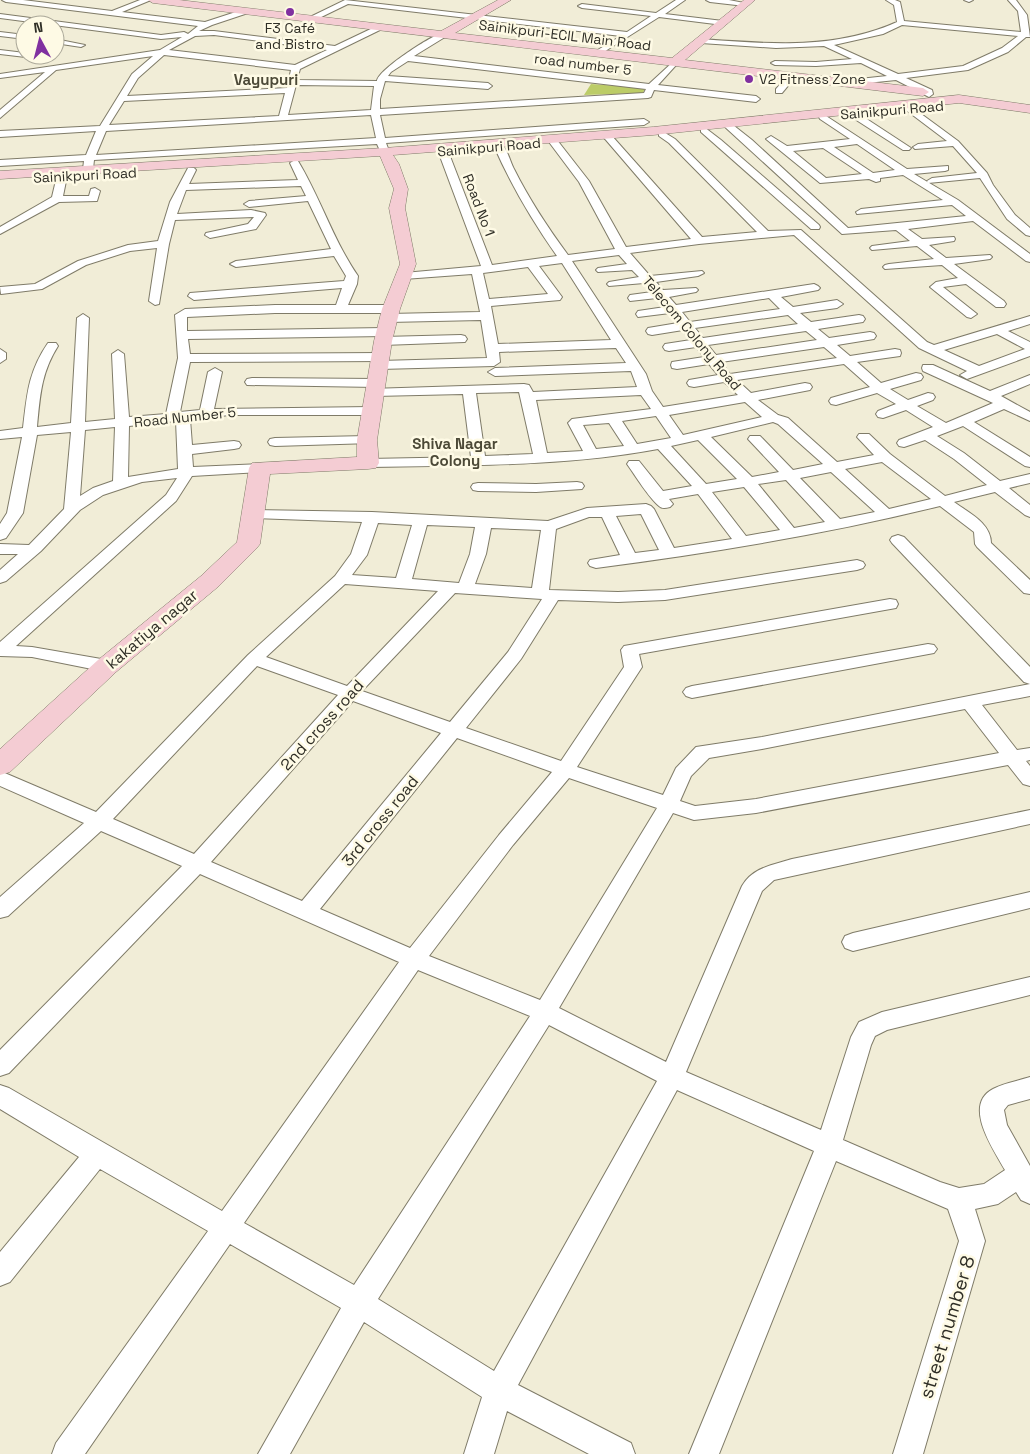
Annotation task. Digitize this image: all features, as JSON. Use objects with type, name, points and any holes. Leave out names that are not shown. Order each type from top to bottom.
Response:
[{"type":"main road","name":"Sainikpuri-ECIL Main Road","points":[[153,0],[190,2],[380,28],[850,83],[929,95],[980,100],[1030,109]]},
{"type":"main road","points":[[442,35],[506,0]]},
{"type":"main road","points":[[674,63],[748,2]]},
{"type":"main road","points":[[245,11],[262,4]]},
{"type":"main road","name":"Sainikpuri Road","points":[[0,175],[88,164],[295,163],[650,112],[929,95],[959,99]]},
{"type":"main road","name":"Sainikpuri-ECIL Main Road","points":[[959,99],[980,100]]},
{"type":"main road","points":[[980,100],[1030,104]]},
{"type":"main road","name":"Sainikpuri Road","points":[[650,112],[704,130],[980,100]]},
{"type":"main road","name":"Sainikpuri Road","points":[[0,180],[191,170],[384,150],[443,151],[609,138],[650,112]]},
{"type":"main road","points":[[260,468],[368,463],[367,440],[385,337],[408,264],[397,208],[401,189],[392,164],[384,150]]},
{"type":"main road","name":"kakatiya nagar","points":[[0,766],[9,747],[210,581],[248,544],[260,468]]},
{"type":"street","points":[[6,0],[207,24],[226,28]]},
{"type":"street","points":[[65,30],[146,0]]},
{"type":"street","points":[[574,11],[592,0]]},
{"type":"street","points":[[599,54],[681,0]]},
{"type":"street","points":[[710,0],[748,2]]},
{"type":"street","points":[[890,0],[897,4],[900,22]]},
{"type":"street","points":[[1012,0],[1027,15],[1027,34]]},
{"type":"street","points":[[0,9],[23,1]]},
{"type":"street","points":[[310,19],[349,1],[412,10],[627,34]]},
{"type":"street","points":[[412,10],[426,3]]},
{"type":"street","points":[[582,6],[723,22]]},
{"type":"street","points":[[88,164],[102,129],[135,76],[163,52],[207,24],[245,11]]},
{"type":"street","points":[[0,16],[161,37],[193,33],[214,33],[336,49]]},
{"type":"street","points":[[550,25],[566,16]]},
{"type":"street","points":[[701,41],[786,45],[824,43],[864,37],[891,28],[900,22],[1027,34]]},
{"type":"street","points":[[0,76],[163,52],[296,68],[380,28]]},
{"type":"street","points":[[0,34],[15,36]]},
{"type":"street","points":[[850,83],[965,68],[1005,50],[1027,34]]},
{"type":"street","points":[[0,163],[88,164],[384,150],[374,112],[381,81],[388,70],[442,35]]},
{"type":"street","points":[[65,43],[81,45]]},
{"type":"street","points":[[824,43],[897,77],[929,95]]},
{"type":"street","points":[[2,54],[15,49]]},
{"type":"street","points":[[2,54],[15,55]]},
{"type":"street","name":"road number 5","points":[[407,58],[552,74],[650,112],[756,99]]},
{"type":"street","points":[[775,63],[816,64],[862,61]]},
{"type":"street","points":[[650,112],[674,63]]},
{"type":"street","points":[[0,115],[54,68]]},
{"type":"street","points":[[283,118],[296,68]]},
{"type":"street","points":[[538,84],[552,74]]},
{"type":"street","points":[[779,91],[792,76]]},
{"type":"street","points":[[121,99],[381,81],[488,86]]},
{"type":"street","points":[[509,104],[523,94]]},
{"type":"street","points":[[0,134],[509,104],[650,112],[672,141],[766,234]]},
{"type":"street","points":[[909,108],[955,143],[960,154],[984,175],[988,185],[1011,217],[1030,233]]},
{"type":"street","points":[[853,114],[906,148],[873,151]]},
{"type":"street","points":[[823,117],[889,162],[954,202],[1030,259]]},
{"type":"street","points":[[730,127],[749,142],[846,232],[975,218]]},
{"type":"street","points":[[404,276],[482,270],[699,241],[797,232],[800,229],[815,227],[704,130]]},
{"type":"street","points":[[826,134],[845,132]]},
{"type":"street","points":[[789,137],[771,139],[800,160],[824,181],[945,168]]},
{"type":"street","points":[[609,138],[699,241]]},
{"type":"street","points":[[784,149],[859,140]]},
{"type":"street","name":"Telecom Colony Road","points":[[554,142],[584,181],[622,251],[661,294],[727,378],[747,398],[773,418],[783,422],[886,514]]},
{"type":"street","points":[[722,144],[749,142]]},
{"type":"street","points":[[918,147],[955,143]]},
{"type":"street","points":[[825,145],[886,186],[872,189]]},
{"type":"street","points":[[499,146],[524,196],[634,367],[645,391],[658,412],[679,439]]},
{"type":"street","name":"Road No 1","points":[[443,151],[482,270],[496,388]]},
{"type":"street","points":[[800,160],[842,156]]},
{"type":"street","points":[[889,162],[908,160]]},
{"type":"street","points":[[295,163],[338,252],[352,276],[351,284],[344,296],[340,310]]},
{"type":"street","points":[[749,171],[776,168]]},
{"type":"street","points":[[155,301],[163,244],[175,202],[191,170]]},
{"type":"street","points":[[932,181],[984,175]]},
{"type":"street","points":[[57,199],[62,176]]},
{"type":"street","points":[[182,187],[306,183]]},
{"type":"street","points":[[798,188],[829,187],[835,192]]},
{"type":"street","points":[[0,231],[57,199],[93,199],[95,191]]},
{"type":"street","points":[[249,204],[312,198]]},
{"type":"street","points":[[861,212],[954,202]]},
{"type":"street","points":[[171,217],[252,213],[261,215],[252,227],[247,229],[210,235]]},
{"type":"street","points":[[801,216],[826,214]]},
{"type":"street","points":[[0,223],[13,223]]},
{"type":"street","points":[[900,227],[1000,304]]},
{"type":"street","points":[[797,232],[923,345],[978,371]]},
{"type":"street","points":[[876,248],[950,239]]},
{"type":"street","points":[[1,290],[38,287],[82,264],[110,254],[128,248],[163,244]]},
{"type":"street","points":[[1011,246],[1030,245]]},
{"type":"street","points":[[236,264],[338,252]]},
{"type":"street","points":[[889,268],[986,257]]},
{"type":"street","points":[[485,302],[556,297],[532,264]]},
{"type":"street","points":[[602,270],[636,266]]},
{"type":"street","points":[[613,284],[698,272]]},
{"type":"street","points":[[289,275],[294,290]]},
{"type":"street","points":[[967,280],[940,284],[936,287],[971,314]]},
{"type":"street","points":[[194,296],[294,290],[351,284]]},
{"type":"street","points":[[642,314],[814,288]]},
{"type":"street","points":[[634,298],[692,290]]},
{"type":"street","points":[[772,295],[879,388],[944,428]]},
{"type":"street","points":[[652,331],[837,304]]},
{"type":"street","points":[[0,650],[171,498],[180,486],[186,473],[185,450],[178,416],[184,358],[180,320],[181,315],[185,312],[275,309],[340,310],[385,337],[494,367],[634,367]]},
{"type":"street","points":[[184,358],[385,337],[487,316]]},
{"type":"street","points":[[71,511],[78,427],[83,318]]},
{"type":"street","points":[[669,347],[859,319]]},
{"type":"street","points":[[932,350],[1030,320]]},
{"type":"street","points":[[996,329],[1030,347]]},
{"type":"street","points":[[181,335],[461,339]]},
{"type":"street","points":[[677,365],[870,336]]},
{"type":"street","points":[[492,348],[618,344]]},
{"type":"street","points":[[0,535],[15,513],[30,432],[34,386],[48,352]]},
{"type":"street","points":[[955,380],[1030,352]]},
{"type":"street","points":[[0,353],[0,359]]},
{"type":"street","points":[[694,383],[895,353]]},
{"type":"street","points":[[118,354],[122,423],[120,482]]},
{"type":"street","points":[[928,368],[1005,403],[1030,417]]},
{"type":"street","points":[[206,414],[215,372]]},
{"type":"street","points":[[836,401],[916,376]]},
{"type":"street","points":[[990,396],[1030,379]]},
{"type":"street","points":[[252,382],[376,388],[469,390],[524,388],[528,396],[541,458]]},
{"type":"street","points":[[591,453],[575,423],[658,412],[805,387]]},
{"type":"street","points":[[469,390],[479,462]]},
{"type":"street","points":[[528,396],[645,391]]},
{"type":"street","points":[[883,414],[928,397]]},
{"type":"street","points":[[904,443],[964,421],[1005,403]]},
{"type":"street","name":"Road Number 5","points":[[0,435],[230,411],[371,411]]},
{"type":"street","points":[[254,513],[549,526],[587,513],[666,506],[658,496],[613,418]]},
{"type":"street","points":[[368,463],[479,462],[566,457],[591,453],[634,456],[660,443],[701,436],[773,418]]},
{"type":"street","points":[[964,421],[1030,463]]},
{"type":"street","points":[[926,435],[959,456],[1030,512]]},
{"type":"street","points":[[701,436],[748,482],[790,533]]},
{"type":"street","points":[[864,437],[885,457],[980,529],[983,534],[983,544],[1030,589]]},
{"type":"street","points":[[755,439],[837,525]]},
{"type":"street","points":[[275,442],[367,440]]},
{"type":"street","points":[[660,443],[703,490],[742,541]]},
{"type":"street","points":[[185,450],[234,445]]},
{"type":"street","points":[[566,457],[587,513]]},
{"type":"street","points":[[658,496],[703,490],[885,457]]},
{"type":"street","points":[[0,578],[82,501],[106,487],[120,482],[186,473],[260,468]]},
{"type":"street","points":[[596,563],[837,525],[945,501],[1030,478]]},
{"type":"street","points":[[478,487],[536,488],[577,486]]},
{"type":"street","points":[[646,509],[670,552]]},
{"type":"street","points":[[607,512],[630,559]]},
{"type":"street","points":[[0,910],[100,821],[254,659],[341,579],[359,555],[372,518]]},
{"type":"street","points":[[403,584],[421,520]]},
{"type":"street","points":[[458,589],[478,554],[484,522]]},
{"type":"street","points":[[546,595],[549,526]]},
{"type":"street","points":[[898,540],[1030,678]]},
{"type":"street","points":[[0,549],[32,550]]},
{"type":"street","points":[[341,579],[546,595],[618,597],[665,595],[857,565]]},
{"type":"street","name":"2nd cross road","points":[[0,1066],[197,864],[350,693],[458,589]]},
{"type":"street","name":"3rd cross road","points":[[306,911],[515,656],[546,595]]},
{"type":"street","points":[[67,1454],[414,959],[506,840],[565,770],[633,667],[630,650],[890,604]]},
{"type":"street","points":[[692,692],[928,649]]},
{"type":"street","points":[[0,650],[32,652],[107,666]]},
{"type":"street","points":[[254,659],[565,770],[694,813],[756,806],[1022,756]]},
{"type":"street","points":[[273,1454],[359,1303],[545,1012],[669,804],[683,773],[703,752],[970,703],[1030,690]]},
{"type":"street","points":[[970,703],[1022,756],[1030,778]]},
{"type":"street","points":[[0,778],[414,959],[545,1012],[672,1077],[935,1192],[959,1200],[989,1194],[1026,1183],[995,1127],[991,1107],[1000,1097],[1030,1088]]},
{"type":"street","points":[[479,1454],[499,1391],[672,1077],[753,886],[767,874],[792,867],[1030,817]]},
{"type":"street","points":[[853,942],[1030,900]]},
{"type":"street","points":[[704,1454],[829,1146],[859,1044],[867,1029],[882,1022],[1030,986]]},
{"type":"street","points":[[0,1096],[96,1154],[359,1303],[499,1391],[620,1454]]},
{"type":"street","points":[[0,1273],[96,1154]]},
{"type":"street","name":"street number 8","points":[[908,1454],[972,1241],[959,1200]]},
{"type":"green space","points":[[591,84],[645,88],[643,93],[584,95]]},
{"type":"place","name":"F3 Café and Bistro","points":[[290,12]]},
{"type":"place","name":"V2 Fitness Zone","points":[[749,79]]},
{"type":"district","name":"Vayupuri","points":[[266,79]]},
{"type":"district","name":"Shiva Nagar Colony","points":[[455,452]]}]
